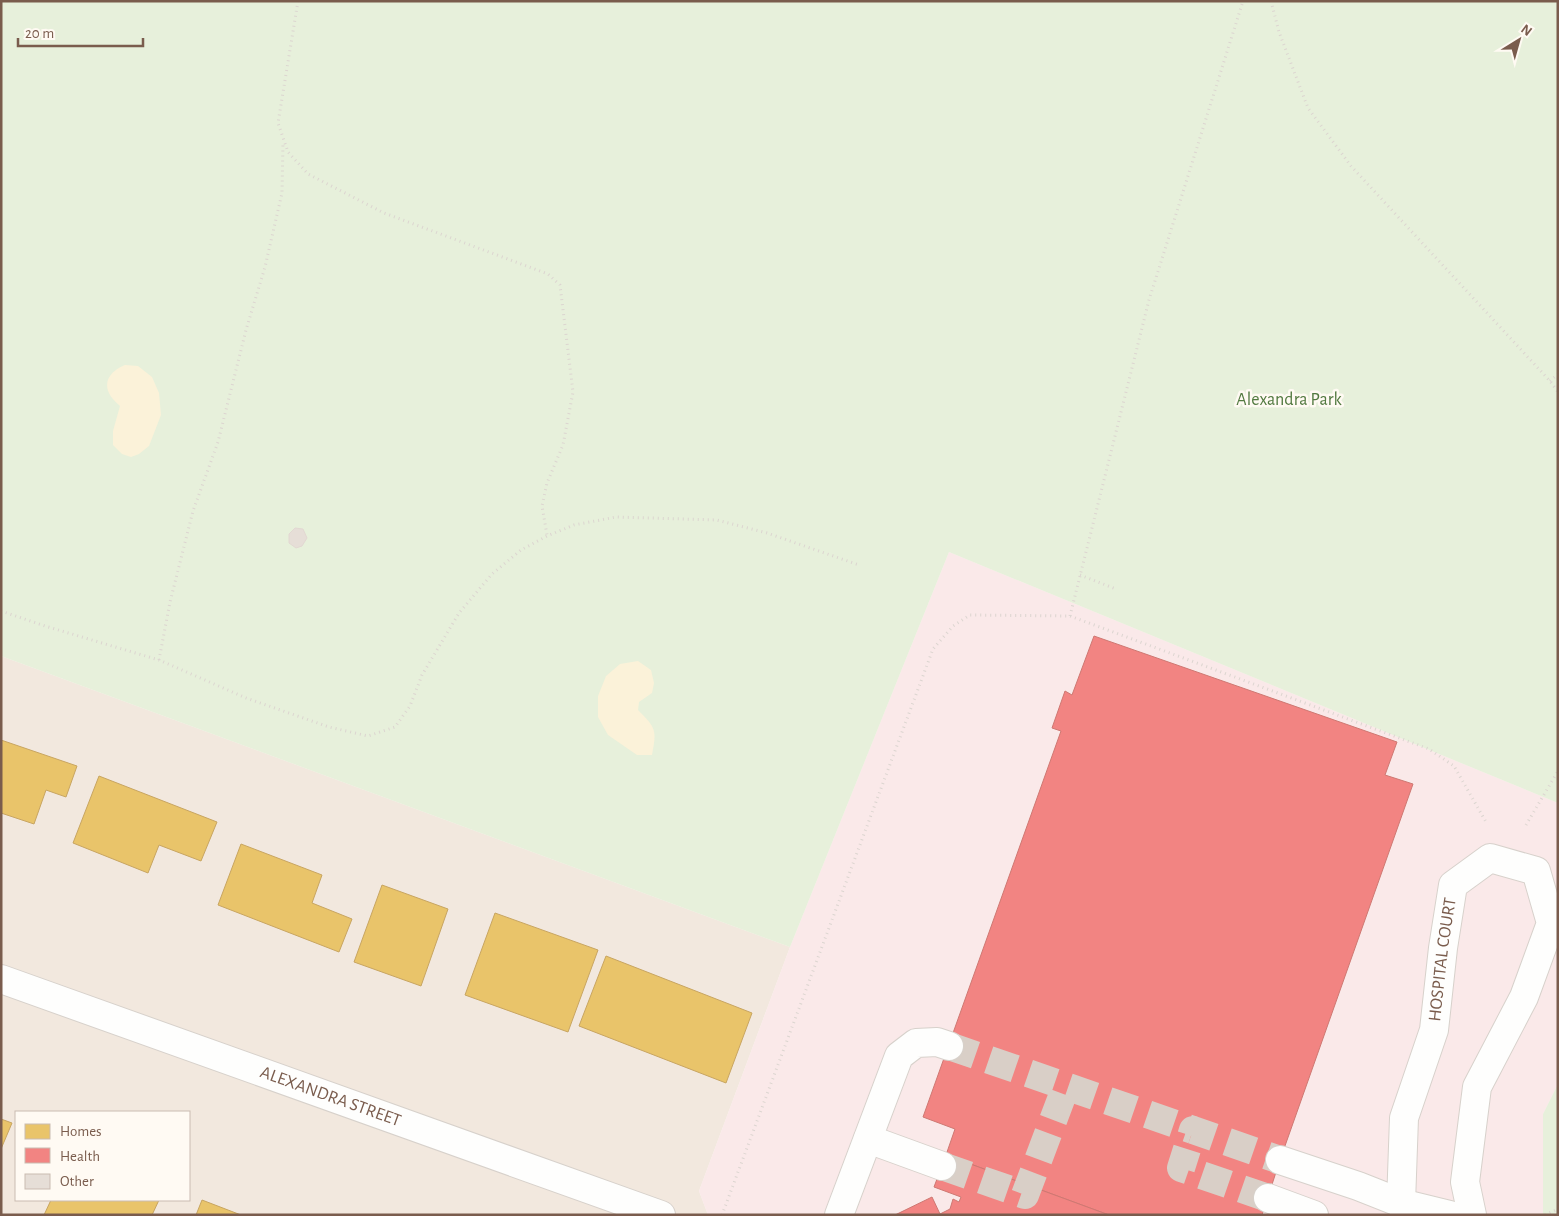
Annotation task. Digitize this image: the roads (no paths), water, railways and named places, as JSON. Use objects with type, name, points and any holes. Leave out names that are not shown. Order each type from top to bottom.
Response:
[{"type":"street","name":"HOSPITAL COURT","points":[[1403,1209],[1404,1118],[1434,1030],[1443,948],[1453,885],[1490,858],[1536,871],[1551,923],[1524,998],[1476,1087],[1465,1182],[1472,1215]]},
{"type":"street","name":"ALEXANDRA STREET","points":[[1,979],[661,1215]]},
{"type":"street","points":[[840,1215],[899,1056],[916,1043],[937,1042],[949,1046]]},
{"type":"street","points":[[868,1139],[942,1166]]},
{"type":"street","points":[[1280,1160],[1403,1209],[1450,1215]]},
{"type":"street","points":[[1268,1198],[1314,1215]]},
{"type":"tunnel","points":[[949,1046],[1193,1130]]},
{"type":"tunnel","points":[[942,1166],[1025,1195],[1066,1086]]},
{"type":"tunnel","points":[[1268,1198],[1181,1168],[1193,1130],[1280,1160]]},
{"type":"park label","name":"Alexandra Park","points":[[1289,400]]}]
